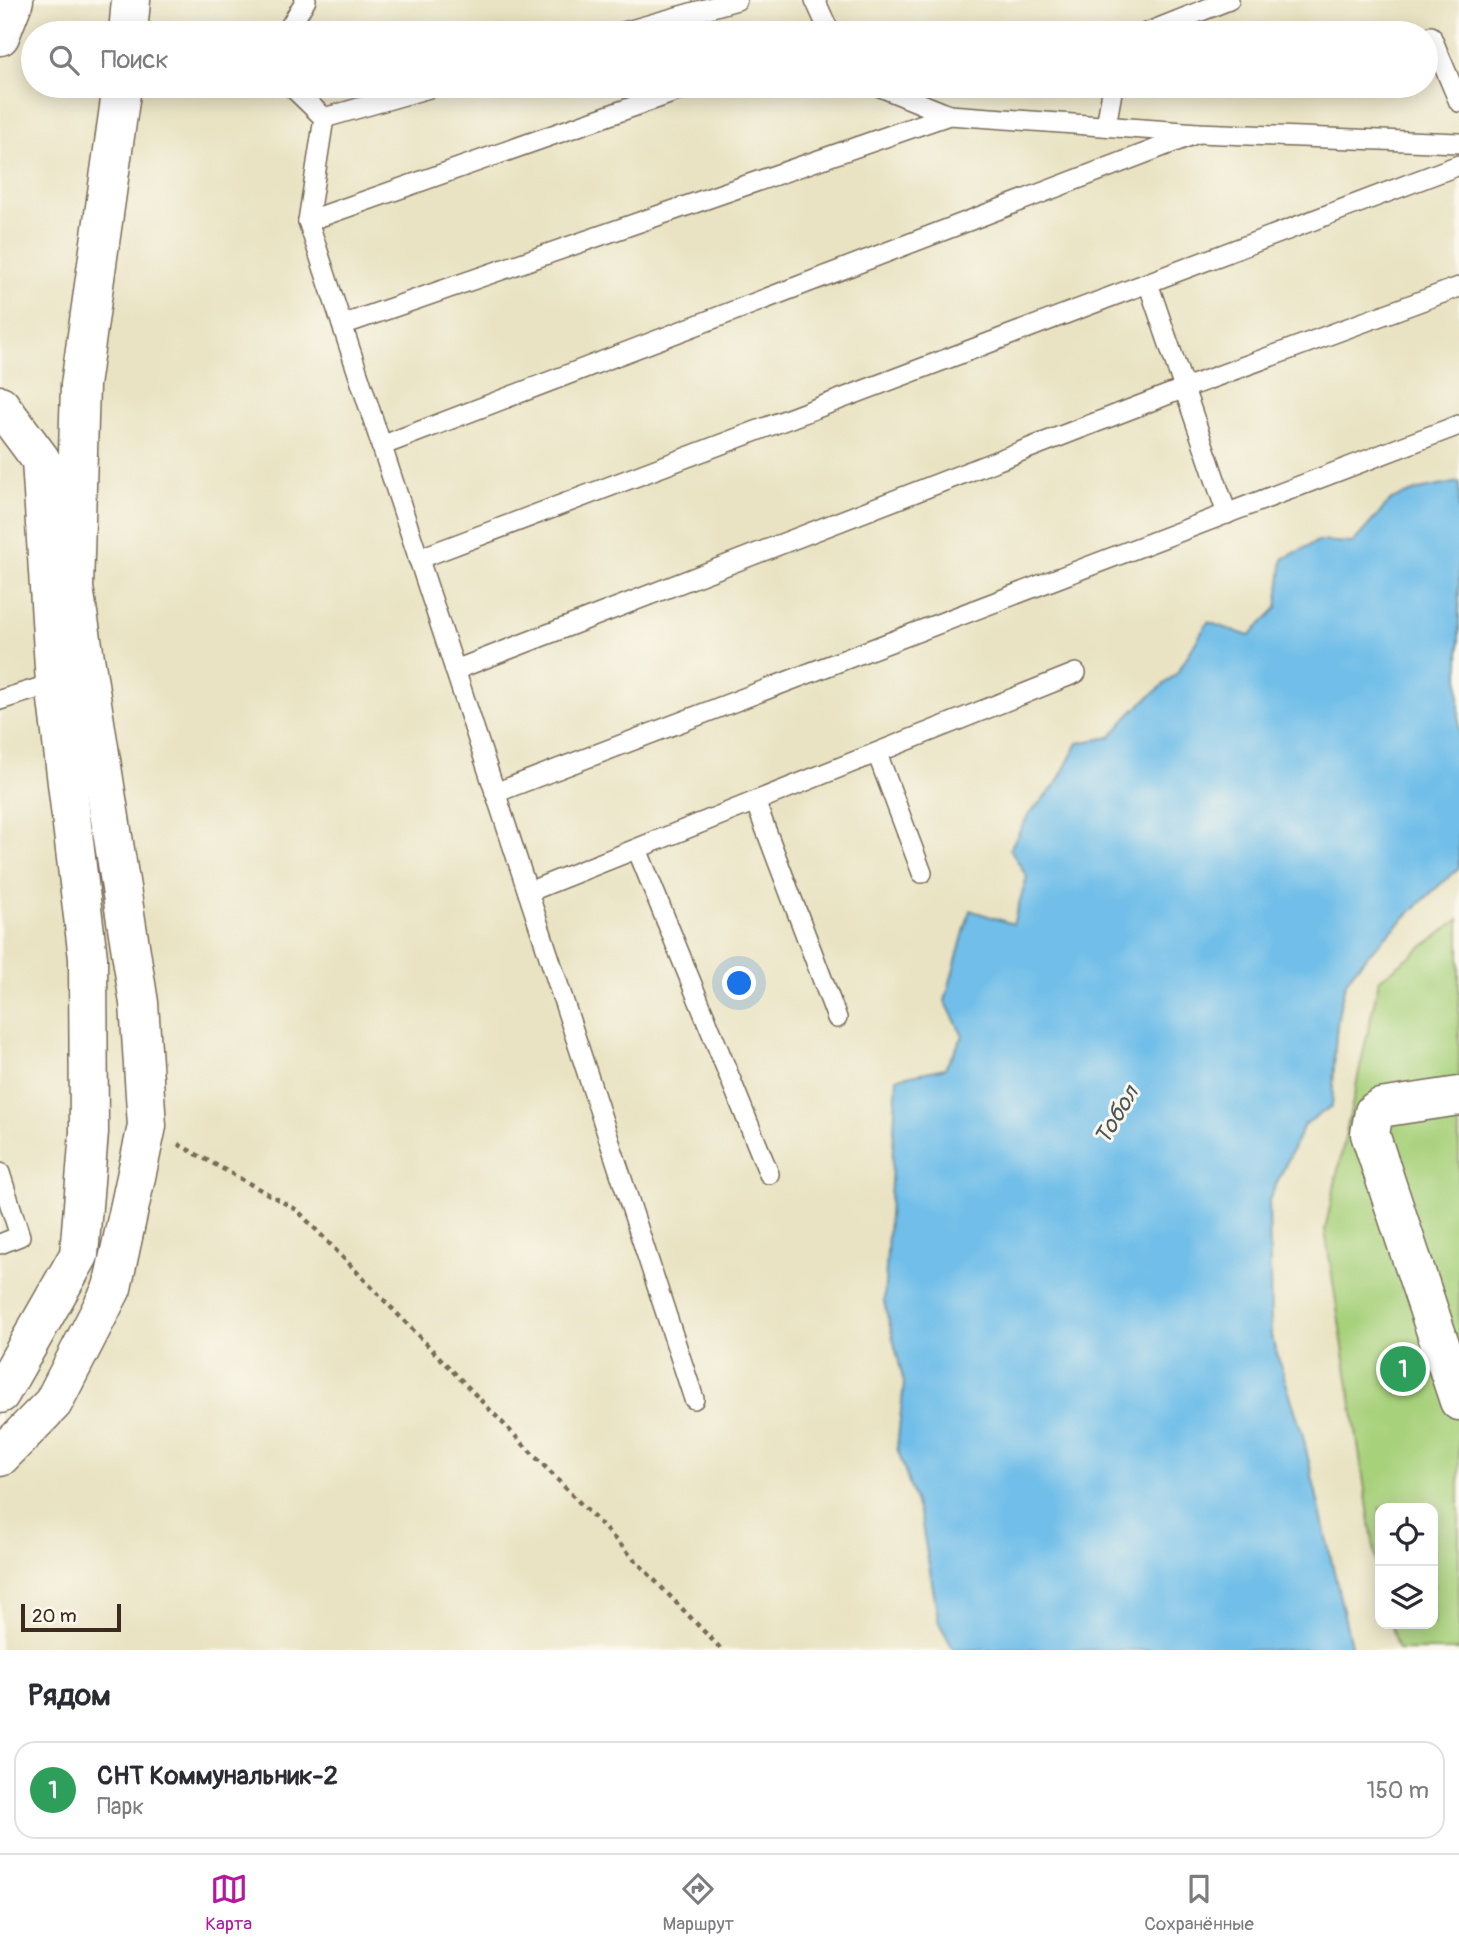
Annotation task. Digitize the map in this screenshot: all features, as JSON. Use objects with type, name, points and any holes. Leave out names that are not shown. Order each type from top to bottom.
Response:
[{"type":"street","points":[[0,36],[14,0]]},
{"type":"street","points":[[129,21],[131,0]]},
{"type":"street","points":[[0,1457],[54,1403],[112,1287],[147,1126],[139,1003],[74,588],[80,385],[120,98]]},
{"type":"street","points":[[0,405],[41,460],[55,682],[88,958],[89,1132],[79,1255],[0,1394]]},
{"type":"street","points":[[1459,1096],[1380,1108],[1374,1112],[1370,1134],[1459,1401]]},
{"type":"lane","points":[[293,21],[306,0]]},
{"type":"lane","points":[[663,21],[737,0]]},
{"type":"lane","points":[[815,0],[825,21]]},
{"type":"lane","points":[[1176,21],[1229,0]]},
{"type":"lane","points":[[1438,52],[1459,102]]},
{"type":"lane","points":[[303,98],[324,118]]},
{"type":"lane","points":[[324,118],[394,98]]},
{"type":"lane","points":[[307,221],[658,98]]},
{"type":"lane","points":[[907,98],[949,115],[1198,133],[1459,143]]},
{"type":"lane","points":[[1106,127],[1111,98]]},
{"type":"lane","points":[[342,325],[949,115]]},
{"type":"lane","points":[[324,118],[307,221],[694,1399]]},
{"type":"lane","points":[[382,446],[1198,133]]},
{"type":"lane","points":[[418,559],[1459,165]]},
{"type":"lane","points":[[1148,283],[1227,514]]},
{"type":"lane","points":[[455,670],[1185,388],[1459,287]]},
{"type":"lane","points":[[495,793],[1459,425]]},
{"type":"lane","points":[[528,892],[1076,673]]},
{"type":"lane","points":[[0,700],[55,682]]},
{"type":"lane","points":[[877,752],[922,873]]},
{"type":"lane","points":[[755,802],[837,1018]]},
{"type":"lane","points":[[637,849],[769,1174]]},
{"type":"lane","points":[[0,1173],[20,1236],[0,1244]]},
{"type":"path","points":[[147,1126],[298,1210],[722,1650]]},
{"type":"green space","points":[[1459,919],[1459,1650],[1398,1650],[1392,1629],[1438,1629],[1438,1503],[1375,1503],[1375,1555],[1325,1230],[1379,980]]},
{"type":"water","name":"Тобол","points":[[1459,482],[1459,869],[1379,943],[1346,983],[1337,1028],[1332,1106],[1304,1125],[1269,1200],[1271,1336],[1302,1432],[1352,1650],[954,1650],[939,1623],[921,1519],[897,1448],[904,1383],[884,1302],[897,1078],[945,1068],[963,1036],[945,1001],[970,910],[1013,924],[1027,877],[1010,849],[1029,814],[1055,786],[1078,743],[1110,737],[1133,711],[1177,673],[1208,622],[1249,636],[1277,608],[1283,559],[1318,541],[1353,543],[1391,500],[1418,490]]},
{"type":"place","name":"СНТ Коммунальник-2","points":[[1403,1369]]}]
